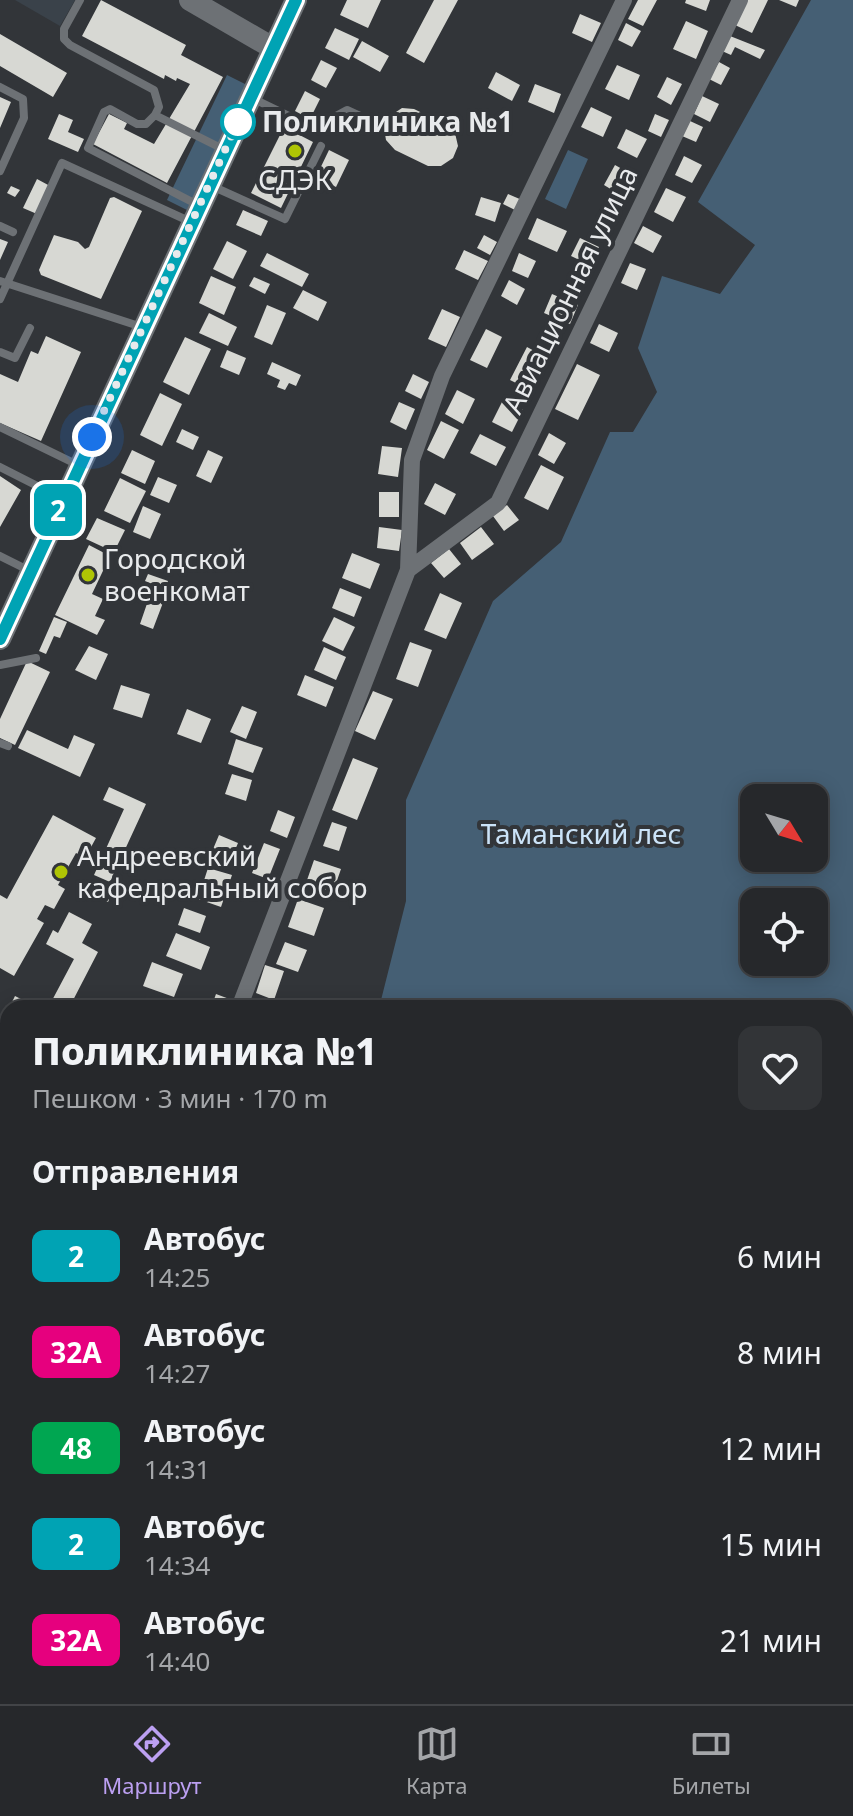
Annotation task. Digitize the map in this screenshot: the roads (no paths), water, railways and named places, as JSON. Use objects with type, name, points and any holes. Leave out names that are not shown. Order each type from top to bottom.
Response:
[{"type":"street","points":[[190,0],[273,48]]},
{"type":"street","points":[[0,639],[296,0]]},
{"type":"street","points":[[242,1000],[408,570],[412,460],[442,376],[624,0]]},
{"type":"street","name":"Авиационная улица","points":[[408,570],[498,503],[613,258],[740,0]]},
{"type":"lane","points":[[80,0],[64,29],[64,39],[154,90],[159,107],[146,124],[137,124],[110,109],[104,112],[88,148],[195,214]]},
{"type":"lane","points":[[0,87],[23,99],[24,118],[0,171]]},
{"type":"lane","points":[[250,96],[314,128],[347,110],[373,122]]},
{"type":"lane","points":[[155,115],[225,150]]},
{"type":"lane","points":[[209,185],[285,219],[321,146]]},
{"type":"lane","points":[[0,299],[4,282],[62,163],[195,214]]},
{"type":"lane","points":[[0,226],[13,232]]},
{"type":"lane","points":[[4,282],[143,327]]},
{"type":"lane","points":[[0,352],[15,358],[30,328]]},
{"type":"lane","points":[[0,427],[79,465]]},
{"type":"lane","points":[[0,467],[63,499]]},
{"type":"lane","points":[[0,556],[30,571]]},
{"type":"lane","points":[[0,665],[36,658]]},
{"type":"place","name":"Поликлиника №1","points":[[238,122]]},
{"type":"place","name":"СДЭК","points":[[295,151]]},
{"type":"place","name":"Городской военкомат","points":[[88,575]]},
{"type":"place","name":"Андреевский кафедральный собор","points":[[61,872]]},
{"type":"park label","name":"Таманский лес","points":[[581,834]]}]
